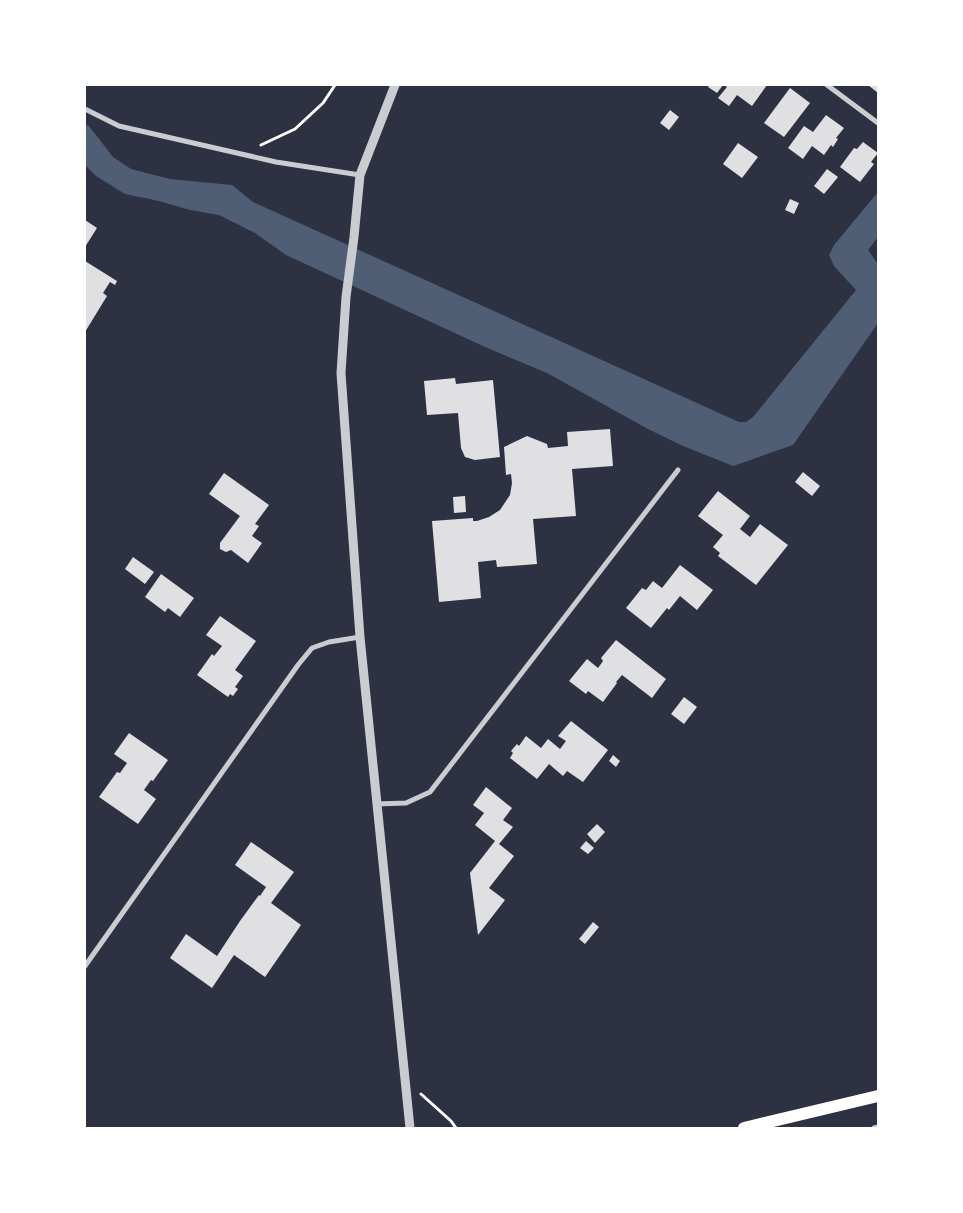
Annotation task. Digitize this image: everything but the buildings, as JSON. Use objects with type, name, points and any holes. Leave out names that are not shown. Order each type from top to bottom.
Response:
[{"type":"main road","points":[[744,1128],[878,1096]]},
{"type":"street","points":[[396,85],[360,175],[346,297],[341,373],[360,637],[410,1128]]},
{"type":"street","points":[[827,85],[878,123]]},
{"type":"street","points":[[85,109],[119,126],[276,162],[360,175]]},
{"type":"street","points":[[376,804],[406,803],[430,792],[678,470]]},
{"type":"street","points":[[85,966],[298,665],[312,648],[329,642],[360,637]]},
{"type":"street","points":[[874,1128],[878,1127]]},
{"type":"path","points":[[242,154],[295,129],[323,102],[335,85]]},
{"type":"path","points":[[406,1080],[451,1121],[456,1128]]},
{"type":"water","points":[[85,125],[89,126],[113,157],[131,169],[170,179],[232,185],[253,202],[739,422],[746,422],[753,417],[856,290],[834,266],[829,255],[834,245],[878,192],[878,237],[868,250],[878,264],[878,323],[793,445],[733,466],[683,446],[648,429],[547,373],[485,347],[286,255],[255,233],[219,215],[125,194],[96,176],[85,165]]}]
